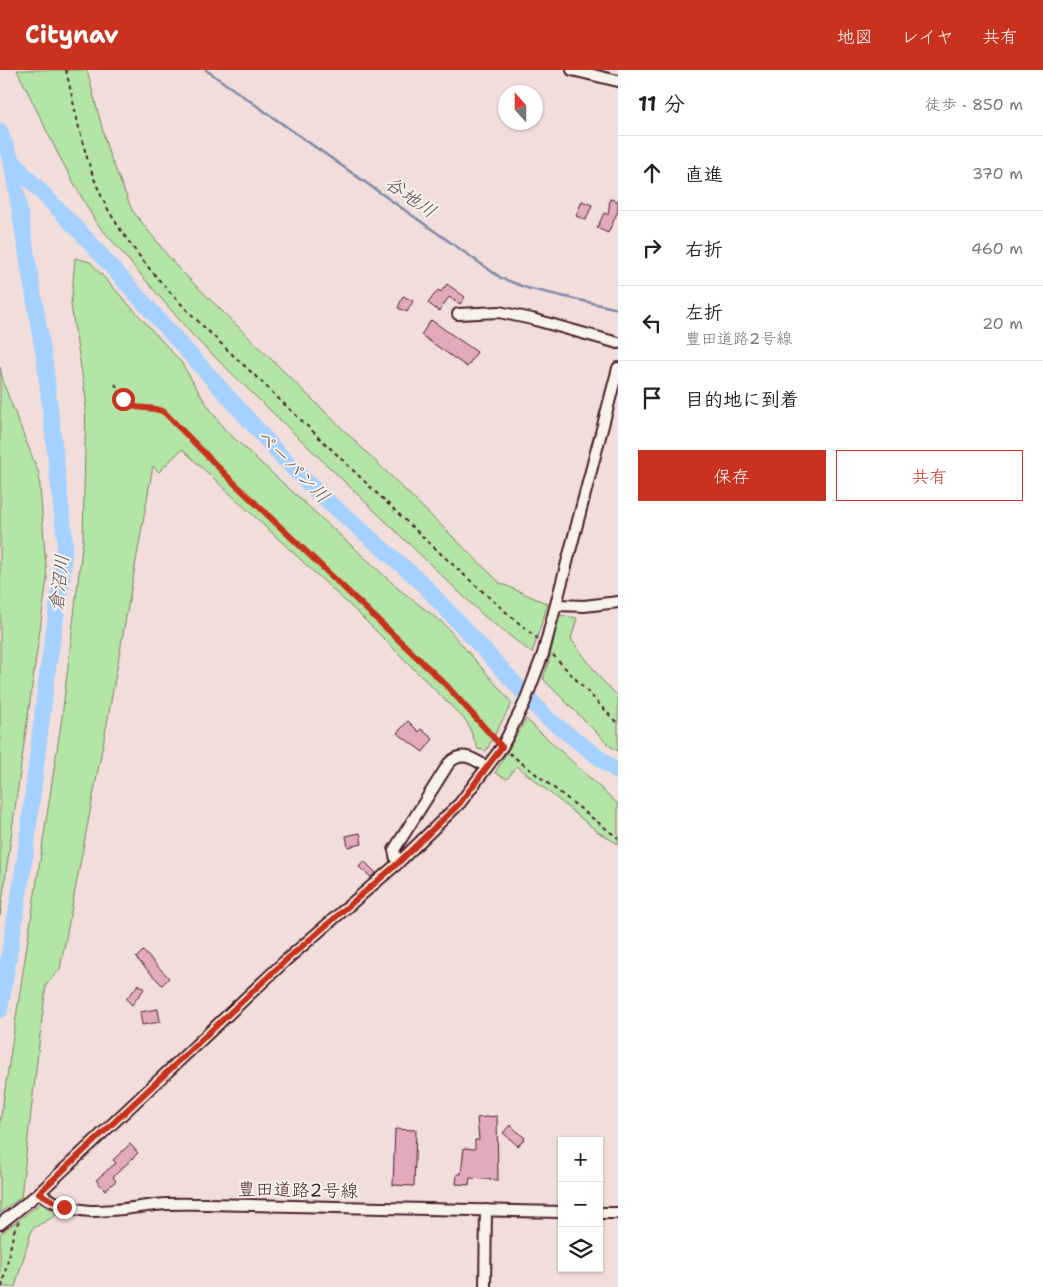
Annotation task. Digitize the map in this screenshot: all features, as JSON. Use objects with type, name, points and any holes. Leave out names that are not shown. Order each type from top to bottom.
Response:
[{"type":"street","points":[[572,70],[618,82]]},
{"type":"street","points":[[458,314],[499,312],[532,319],[618,343]]},
{"type":"street","points":[[4,1221],[39,1193],[285,961],[397,864],[460,803],[503,745],[524,704],[544,650],[618,368]]},
{"type":"street","points":[[557,605],[584,606],[618,602]]},
{"type":"street","points":[[397,864],[394,850],[449,762],[455,757],[466,755],[487,767]]},
{"type":"street","name":"豊田道路2号線","points":[[39,1193],[64,1207],[87,1212],[111,1212],[156,1205],[206,1204],[558,1212]]},
{"type":"street","points":[[485,1287],[486,1210]]},
{"type":"street","points":[[603,1213],[618,1213]]},
{"type":"path","points":[[66,70],[85,150],[97,184],[109,210],[141,258],[193,315],[376,492],[500,607],[618,724]]},
{"type":"path","points":[[115,384],[123,399],[131,407],[138,409],[156,408],[164,412],[239,488],[446,685],[503,745],[618,838]]},
{"type":"path","points":[[2,1287],[21,1209]]},
{"type":"green space","points":[[17,70],[87,70],[108,151],[132,210],[176,266],[500,583],[548,604],[532,653],[484,616],[195,338],[95,221],[59,156]]},
{"type":"green space","points":[[75,258],[90,262],[181,362],[203,399],[225,430],[400,590],[444,624],[512,703],[486,751],[478,749],[467,722],[358,613],[182,449],[159,472],[153,466],[108,718],[60,969],[46,985],[21,1197],[0,1213],[0,1122],[62,717],[83,539],[86,399],[71,306]]},
{"type":"green space","points":[[0,367],[4,385],[39,474],[47,579],[0,916]]},
{"type":"green space","points":[[559,615],[577,618],[571,639],[600,678],[618,696],[618,751],[610,746],[543,679]]},
{"type":"green space","points":[[526,719],[618,804],[618,844],[598,832],[517,766],[507,779],[495,773]]},
{"type":"green space","points":[[41,1203],[58,1214],[32,1229],[15,1287],[0,1287],[0,1234]]},
{"type":"building","points":[[610,199],[618,201],[618,211],[608,233],[597,228],[604,213],[608,215]]},
{"type":"building","points":[[582,201],[592,205],[586,220],[576,216]]},
{"type":"building","points":[[447,284],[465,297],[460,304],[449,297],[439,311],[428,303],[438,290],[441,292]]},
{"type":"building","points":[[403,296],[413,301],[407,312],[398,308]]},
{"type":"building","points":[[431,320],[477,352],[467,367],[421,335]]},
{"type":"building","points":[[408,721],[419,732],[421,729],[433,739],[423,752],[397,733]]},
{"type":"building","points":[[360,833],[362,844],[348,847],[346,836]]},
{"type":"building","points":[[364,861],[376,873],[371,877],[359,867]]},
{"type":"building","points":[[143,951],[169,978],[162,985],[136,958]]},
{"type":"building","points":[[139,984],[144,989],[132,1005],[127,998]]},
{"type":"building","points":[[158,1009],[160,1022],[142,1025],[140,1012]]},
{"type":"building","points":[[497,1116],[498,1180],[470,1178],[469,1185],[456,1184],[457,1174],[461,1174],[464,1148],[475,1149],[475,1140],[479,1140],[477,1118]]},
{"type":"building","points":[[510,1125],[525,1138],[518,1146],[503,1133]]},
{"type":"building","points":[[395,1129],[416,1130],[414,1186],[393,1185]]},
{"type":"building","points":[[130,1144],[138,1153],[113,1177],[116,1181],[105,1190],[96,1180],[116,1163],[113,1160]]},
{"type":"waterway","name":"谷地川","points":[[206,70],[501,278],[527,288],[618,309]]},
{"type":"waterway","name":"ペーパン川","points":[[0,131],[10,157],[24,174],[83,235],[283,458],[315,490],[420,581],[547,718],[618,772]]},
{"type":"waterway","name":"倉沼川","points":[[0,1010],[25,858],[47,676],[62,576],[65,540],[45,364],[11,159]]},
{"type":"route","points":[[64,1207],[50,1201],[39,1193],[285,961],[397,864],[460,803],[502,747],[446,685],[232,481],[164,412],[156,408],[138,409],[131,407],[123,399]]}]
